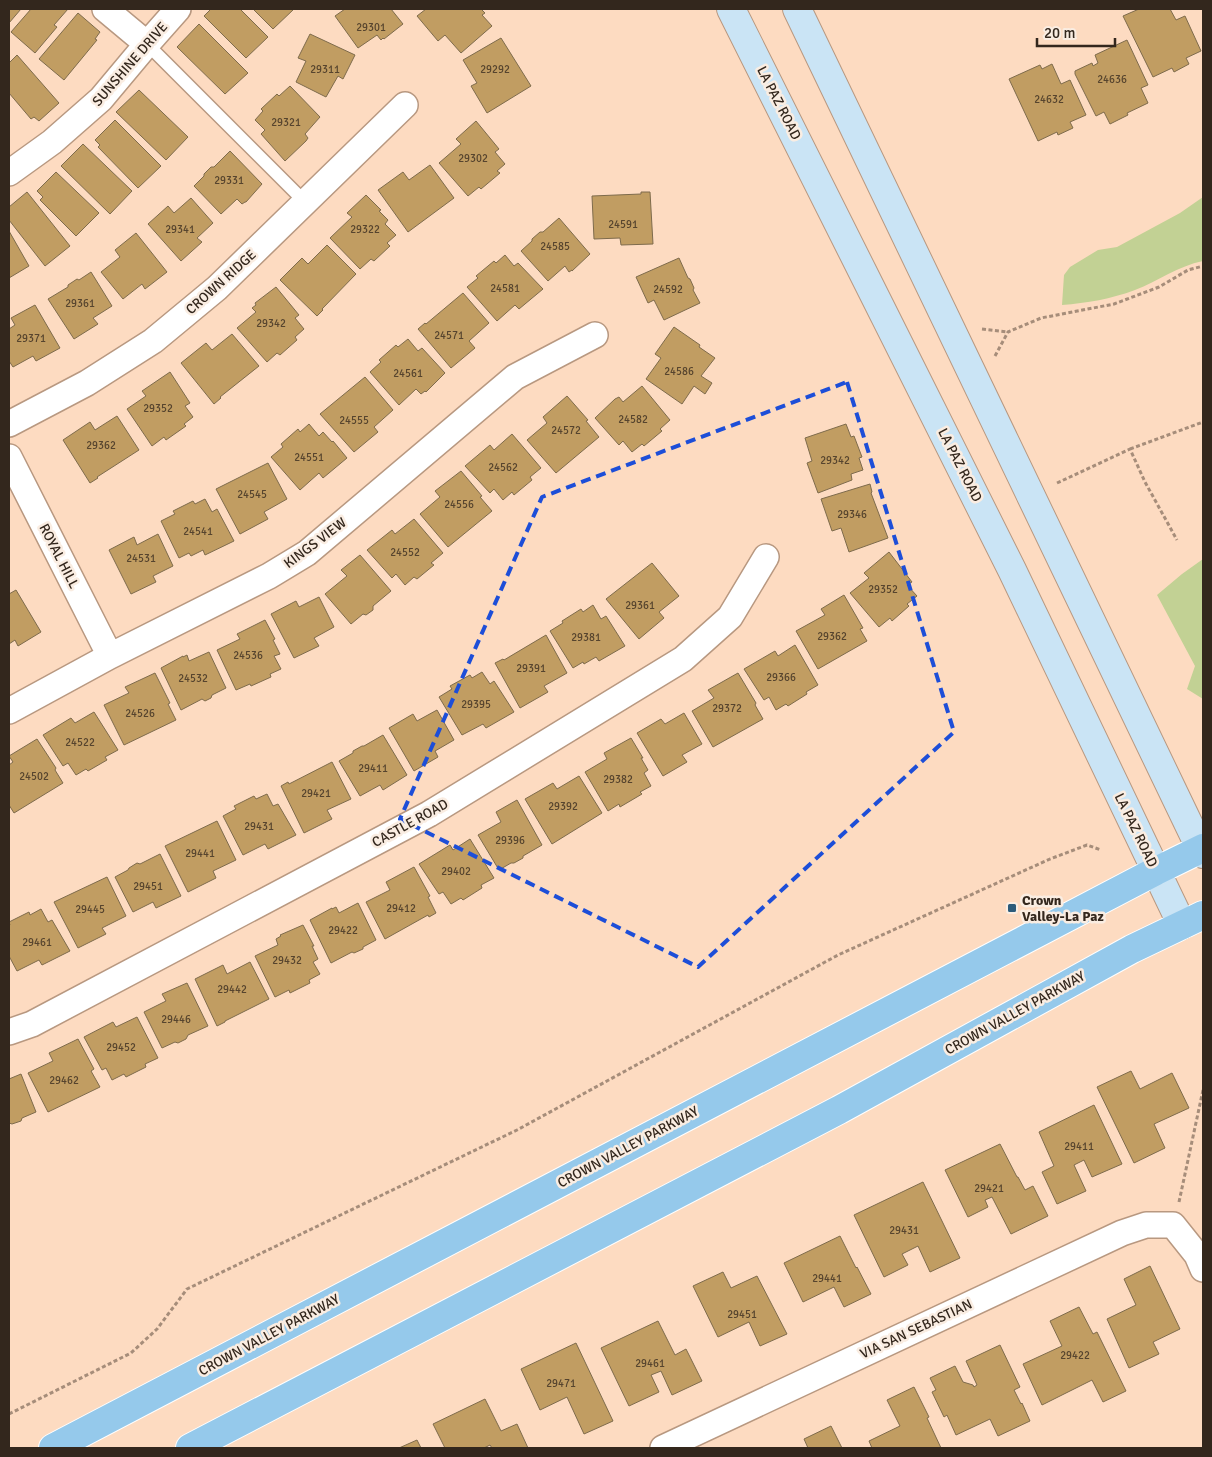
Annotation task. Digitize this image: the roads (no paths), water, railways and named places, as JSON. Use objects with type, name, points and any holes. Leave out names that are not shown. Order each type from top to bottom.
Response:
[{"type":"main road","name":"LA PAZ ROAD","points":[[731,9],[1012,570],[1156,871],[1192,920]]},
{"type":"main road","points":[[797,9],[1203,851]]},
{"type":"main road","name":"CROWN VALLEY PARKWAY","points":[[53,1448],[1156,871],[1203,851]]},
{"type":"main road","name":"CROWN VALLEY PARKWAY","points":[[190,1448],[840,1110],[1132,950],[1192,920]]},
{"type":"street","points":[[105,9],[147,44]]},
{"type":"street","name":"SUNSHINE DRIVE","points":[[9,173],[52,142],[101,100],[178,9]]},
{"type":"street","name":"CROWN RIDGE","points":[[9,424],[87,383],[153,341],[217,288],[405,105]]},
{"type":"street","name":"KINGS VIEW","points":[[9,711],[110,656],[269,576],[307,553],[515,377],[595,336]]},
{"type":"street","name":"ROYAL HILL","points":[[9,457],[110,656]]},
{"type":"street","name":"CASTLE ROAD","points":[[9,1032],[32,1024],[429,814],[683,659],[730,617],[766,557]]},
{"type":"street","name":"VIA SAN SEBASTIAN","points":[[662,1448],[1122,1233],[1146,1225],[1174,1225],[1196,1255],[1203,1269]]},
{"type":"lane","points":[[147,44],[305,202]]},
{"type":"place","name":"Crown Valley-La Paz","points":[[1012,908]]}]
